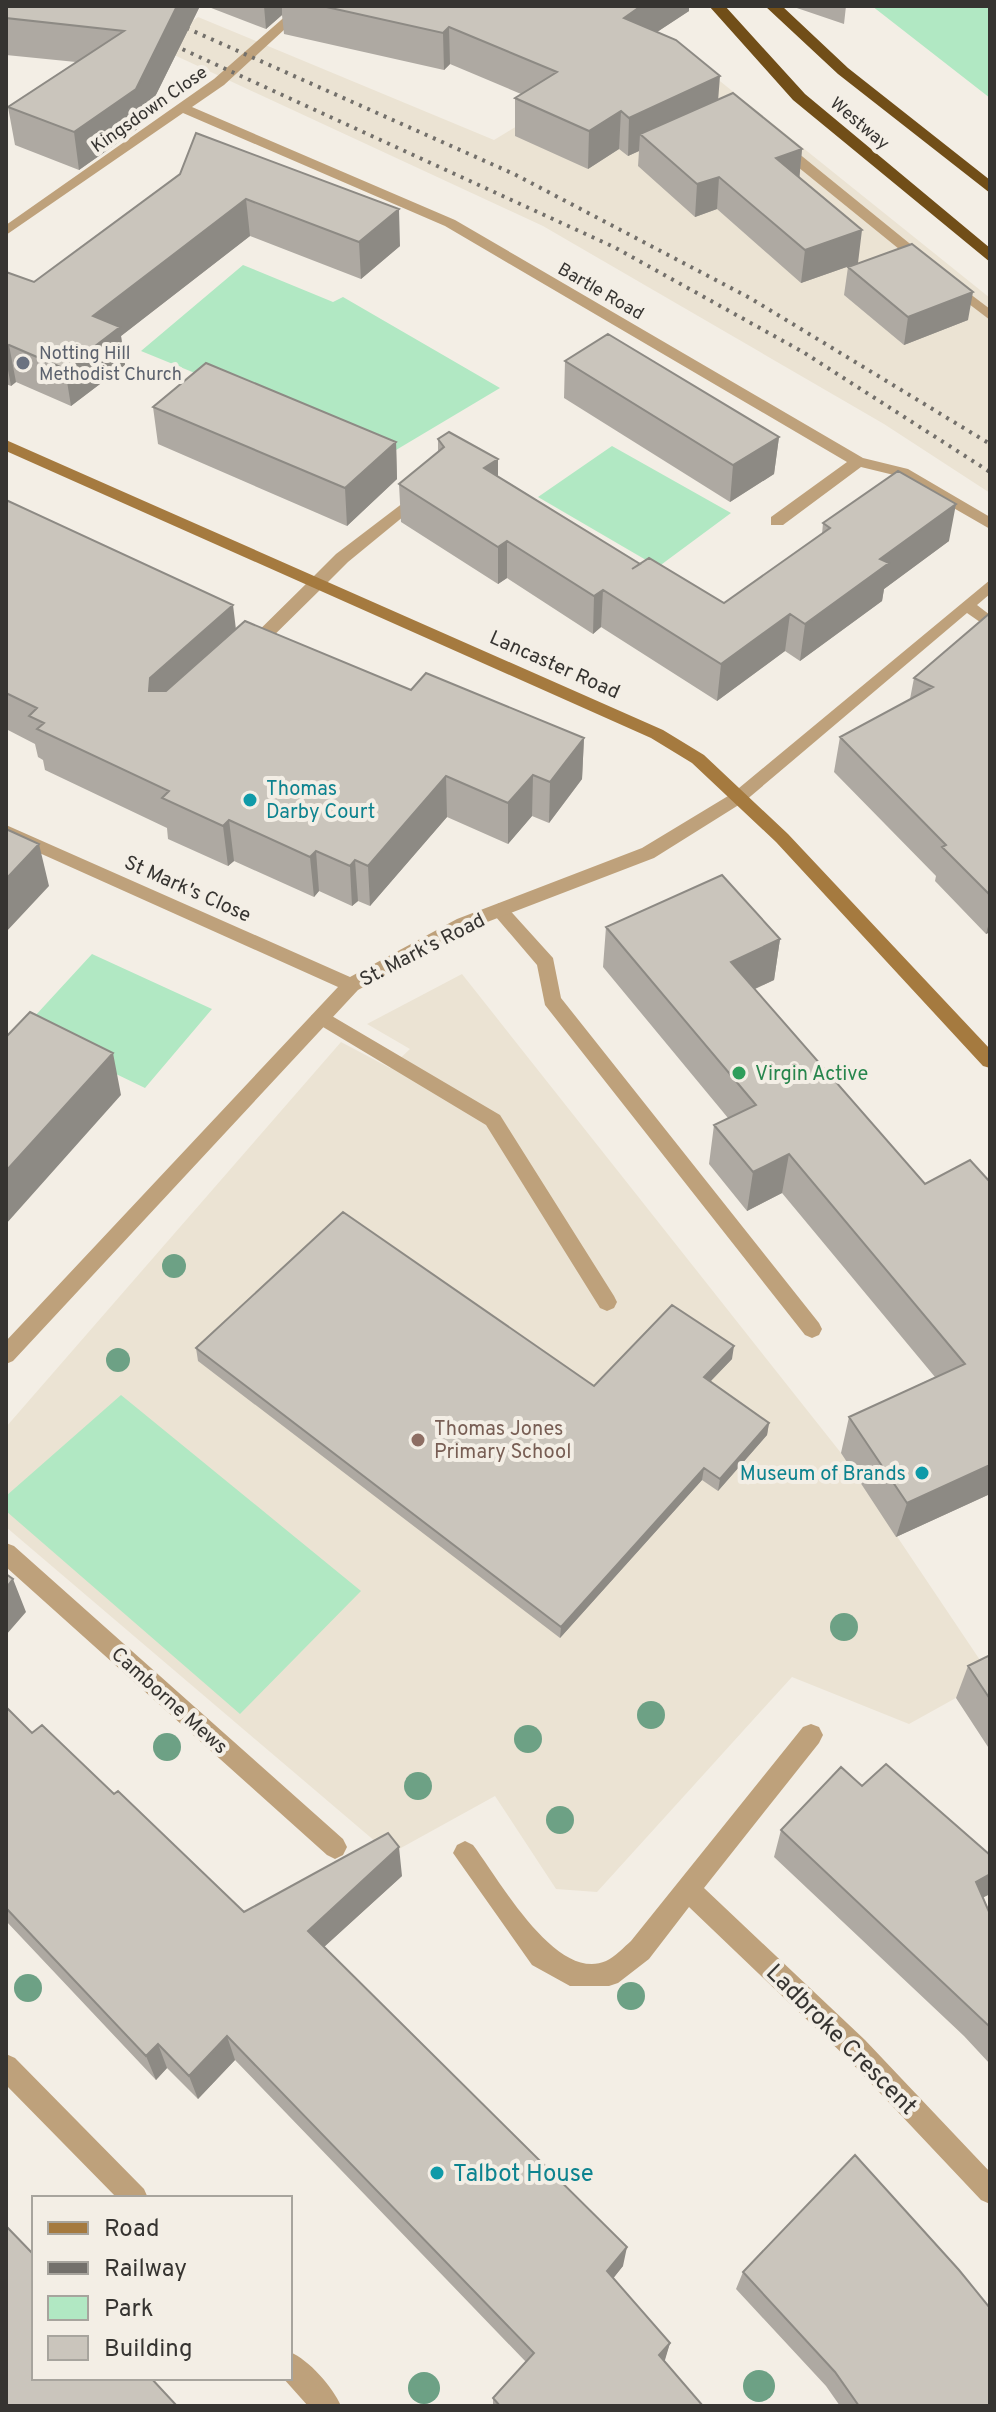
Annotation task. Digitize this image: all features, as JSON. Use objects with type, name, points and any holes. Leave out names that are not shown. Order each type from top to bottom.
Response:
[{"type":"highway","points":[[701,6],[799,97]]},
{"type":"highway","name":"Westway","points":[[717,6],[799,97],[990,257]]},
{"type":"highway","name":"Westway","points":[[773,6],[843,71],[990,188]]},
{"type":"highway","points":[[789,6],[843,71]]},
{"type":"street","name":"Kingsdown Close","points":[[6,231],[219,82],[304,6]]},
{"type":"street","name":"Bartle Road","points":[[183,108],[450,223],[858,462],[903,472],[990,524]]},
{"type":"street","points":[[775,141],[990,316]]},
{"type":"street","name":"Lancaster Road","points":[[6,445],[657,734],[698,759],[739,797],[990,1061]]},
{"type":"street","points":[[777,521],[858,462]]},
{"type":"street","points":[[230,666],[342,558],[435,482]]},
{"type":"street","name":"St. Mark's Road","points":[[6,1355],[351,985],[463,924],[648,853],[739,797],[990,585]]},
{"type":"street","points":[[967,605],[990,624]]},
{"type":"street","name":"St Mark's Close","points":[[6,831],[351,985]]},
{"type":"street","points":[[499,910],[546,963],[552,1000],[812,1329]]},
{"type":"street","points":[[320,1016],[493,1120],[607,1302]]},
{"type":"street","name":"Camborne Mews","points":[[6,1553],[335,1847]]},
{"type":"street","points":[[465,1853],[541,1956],[570,1974],[609,1974],[640,1950],[690,1891],[811,1735]]},
{"type":"street","name":"Ladbroke Crescent","points":[[690,1891],[856,2049],[990,2191]]},
{"type":"street","points":[[6,2067],[133,2196]]},
{"type":"street","points":[[292,2368],[327,2406]]},
{"type":"shaded area","points":[[198,17],[494,140],[665,37],[990,298],[990,493],[884,424],[543,226],[157,47]]},
{"type":"shaded area","name":"Thomas Jones Primary School","points":[[462,974],[841,1453],[990,1675],[990,1679],[909,1724],[792,1677],[597,1892],[556,1889],[495,1796],[390,1854],[6,1527],[6,1427],[341,1042],[390,1068],[410,1049],[367,1024]]},
{"type":"green space","points":[[872,6],[990,6],[990,98]]},
{"type":"green space","points":[[243,265],[333,302],[343,297],[500,388],[391,453],[141,351]]},
{"type":"green space","points":[[612,446],[731,513],[658,567],[538,497]]},
{"type":"green space","points":[[92,954],[212,1009],[145,1088],[23,1029]]},
{"type":"green space","points":[[121,1395],[361,1591],[240,1714],[6,1511],[6,1496]]},
{"type":"building","points":[[6,6],[177,6],[136,89],[74,132],[8,107],[124,31],[6,18]]},
{"type":"building","points":[[322,6],[641,6],[624,18],[676,40],[720,76],[629,118],[621,111],[589,131],[515,98],[557,72],[449,27],[443,33]]},
{"type":"building","points":[[733,93],[802,149],[776,158],[862,230],[805,250],[719,177],[697,184],[640,134]]},
{"type":"building","points":[[196,133],[399,209],[359,242],[246,199],[93,316],[120,327],[65,369],[9,345],[6,347],[6,272],[34,282],[180,174]]},
{"type":"building","points":[[912,244],[973,292],[908,317],[848,267]]},
{"type":"building","points":[[608,334],[779,437],[733,465],[565,361]]},
{"type":"building","points":[[206,363],[396,442],[345,488],[153,407]]},
{"type":"building","points":[[449,432],[498,459],[484,468],[640,564],[649,558],[724,603],[830,528],[823,523],[898,471],[956,504],[880,559],[889,563],[805,624],[790,614],[721,664],[603,590],[594,596],[507,541],[498,547],[399,484],[444,447],[438,439]]},
{"type":"building","points":[[6,500],[233,605],[150,678],[149,691],[166,691],[245,621],[411,690],[426,673],[584,738],[550,782],[533,775],[508,803],[446,776],[368,866],[355,860],[350,866],[316,851],[310,857],[229,820],[223,826],[162,798],[169,791],[37,729],[44,723],[29,716],[37,708],[6,693]]},
{"type":"building","points":[[990,613],[990,895],[942,847],[946,845],[840,737],[933,687],[914,678]]},
{"type":"building","points":[[6,829],[39,844],[6,879]]},
{"type":"building","points":[[722,875],[780,939],[731,962],[925,1184],[970,1160],[990,1182],[990,1465],[907,1503],[849,1417],[965,1364],[789,1154],[753,1172],[714,1125],[756,1105],[606,927]]},
{"type":"building","points":[[30,1012],[113,1053],[6,1171],[6,1037]]},
{"type":"building","points":[[343,1212],[594,1386],[672,1305],[734,1346],[704,1377],[769,1423],[720,1479],[704,1468],[561,1627],[196,1348]]},
{"type":"building","points":[[6,1574],[13,1579],[6,1588]]},
{"type":"building","points":[[990,1655],[990,1699],[968,1666]]},
{"type":"building","points":[[6,1707],[32,1733],[42,1725],[114,1794],[118,1791],[244,1912],[388,1833],[399,1847],[308,1931],[627,2247],[607,2271],[670,2343],[659,2355],[703,2406],[500,2406],[493,2398],[534,2353],[227,2036],[189,2076],[158,2044],[146,2056],[6,1908]]},
{"type":"building","points":[[886,1764],[990,1855],[990,1874],[976,1882],[990,1914],[990,2027],[781,1830],[841,1767],[862,1786]]},
{"type":"building","points":[[855,2155],[990,2308],[990,2406],[859,2406],[835,2372],[743,2272]]},
{"type":"building","points":[[6,2226],[32,2253],[32,2380],[153,2380],[177,2406],[6,2406]]},
{"type":"railway","points":[[137,6],[514,174],[750,298],[990,444]]},
{"type":"railway","points":[[158,38],[614,247],[803,352],[990,472]]},
{"type":"place","name":"Notting Hill Methodist Church","points":[[23,363]]},
{"type":"place","name":"Thomas Darby Court","points":[[250,800]]},
{"type":"place","name":"Virgin Active","points":[[739,1073]]},
{"type":"place","name":"Thomas Jones Primary School","points":[[418,1440]]},
{"type":"place","name":"Museum of Brands","points":[[922,1473]]},
{"type":"place","name":"Talbot House","points":[[437,2173]]}]
